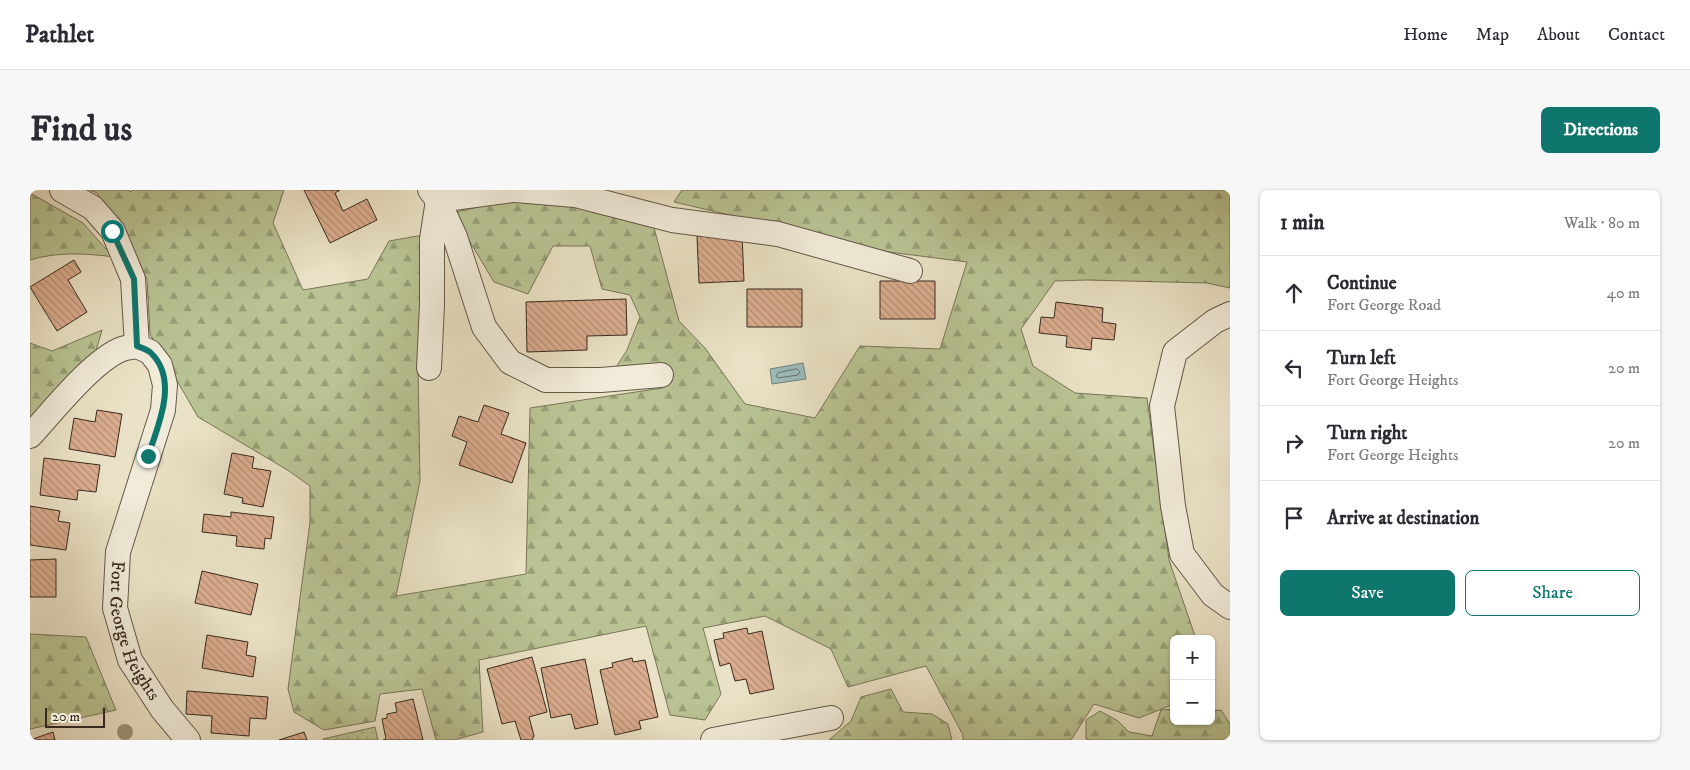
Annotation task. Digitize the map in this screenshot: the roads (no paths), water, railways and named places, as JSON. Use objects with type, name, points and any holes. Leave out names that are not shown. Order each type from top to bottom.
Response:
[{"type":"street","points":[[30,436],[106,357],[123,348],[137,346],[134,279],[112,231],[94,208],[62,190]]},
{"type":"street","points":[[434,195],[514,190],[575,195],[672,220],[778,234],[910,271]]},
{"type":"street","points":[[429,368],[434,195]]},
{"type":"street","points":[[434,195],[455,237],[484,327],[510,362],[546,380],[600,380],[661,375]]},
{"type":"street","points":[[1230,314],[1215,321],[1175,352],[1162,406],[1173,506],[1182,554],[1213,595],[1230,607]]},
{"type":"street","name":"Fort George Heights","points":[[137,346],[150,352],[160,366],[165,384],[163,410],[118,552],[115,608],[130,660],[162,709],[188,740]]},
{"type":"street","points":[[713,740],[831,718]]},
{"type":"water","points":[[803,363],[806,379],[772,384],[770,369]]}]
